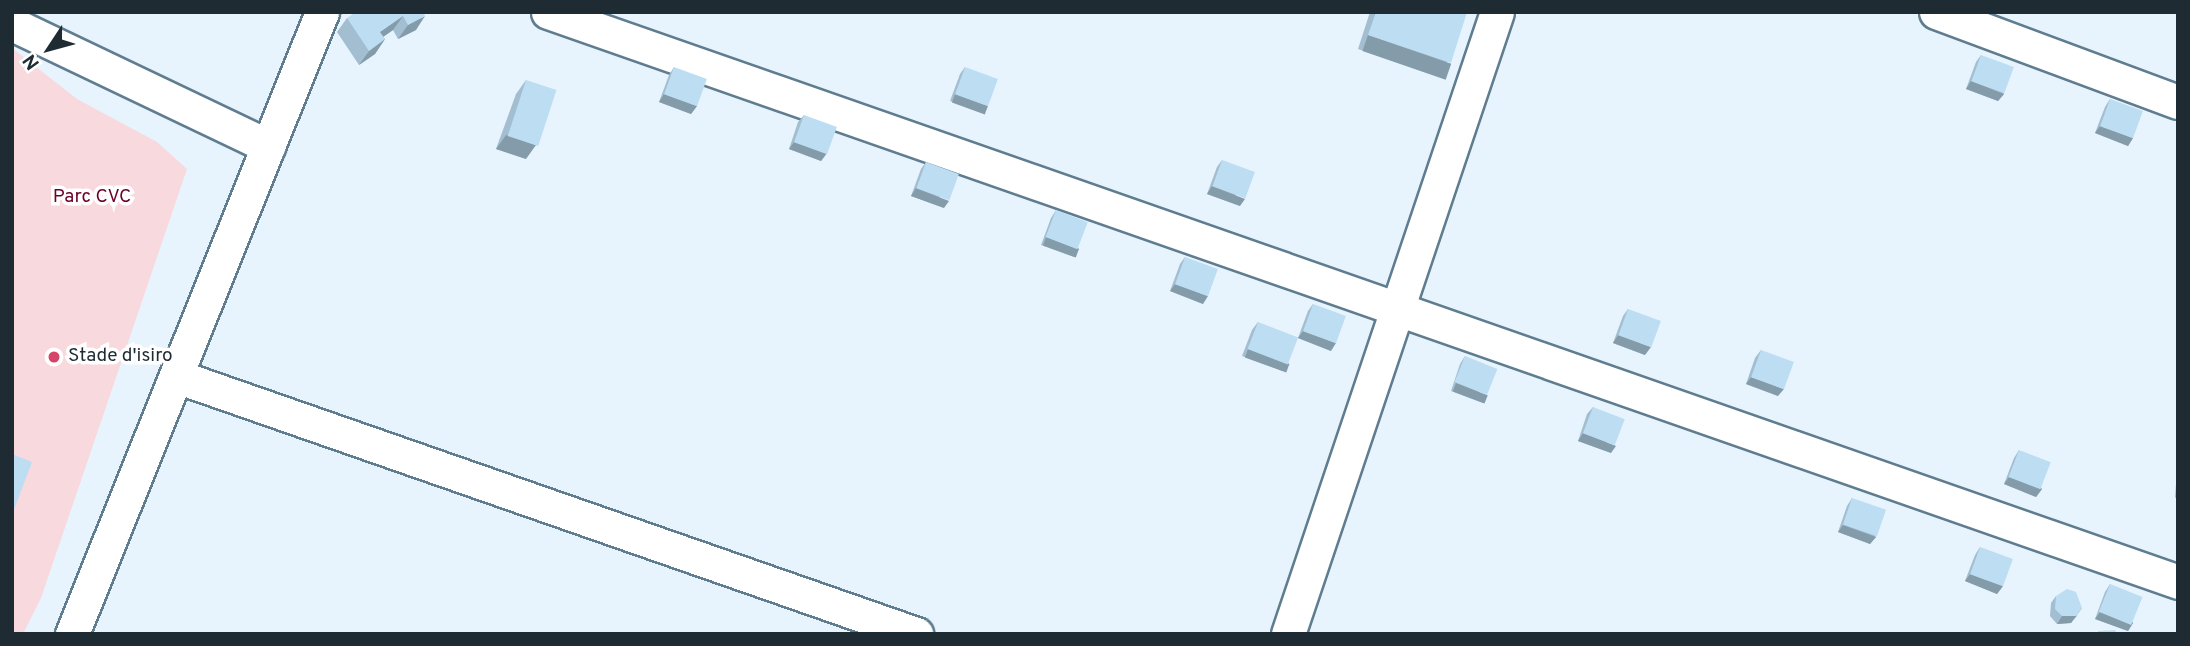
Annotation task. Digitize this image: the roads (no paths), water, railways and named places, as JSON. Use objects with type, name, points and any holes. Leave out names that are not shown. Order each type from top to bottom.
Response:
[{"type":"street","points":[[72,634],[322,12]]},
{"type":"street","points":[[548,12],[2178,582]]},
{"type":"street","points":[[1288,634],[1497,12]]},
{"type":"street","points":[[1936,12],[2178,102]]},
{"type":"street","points":[[12,24],[268,146]]},
{"type":"street","points":[[176,376],[916,634]]},
{"type":"place","name":"Stade d'isiro","points":[[54,357]]},
{"type":"park label","name":"Parc CVC","points":[[92,198]]}]
